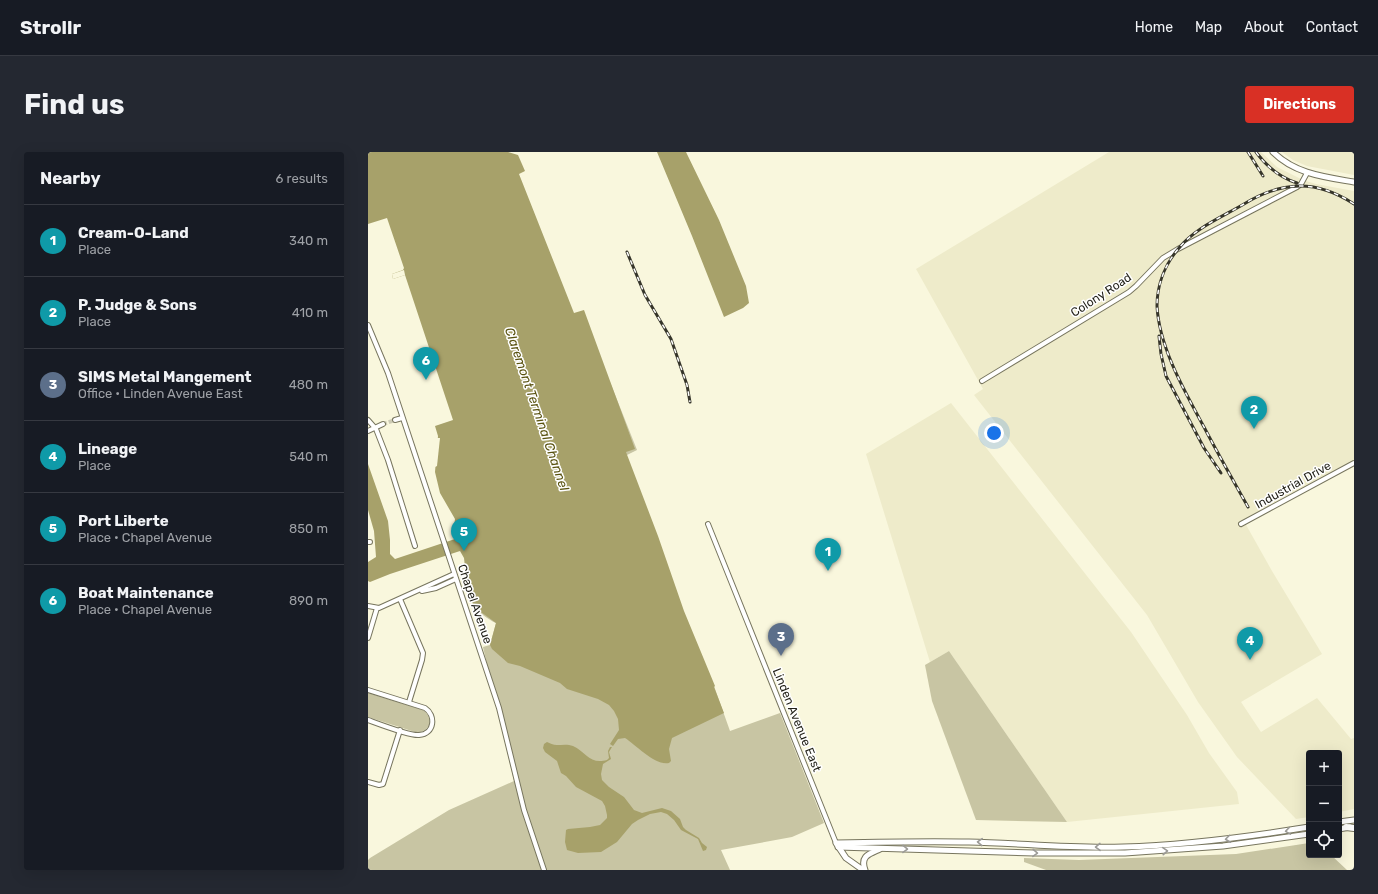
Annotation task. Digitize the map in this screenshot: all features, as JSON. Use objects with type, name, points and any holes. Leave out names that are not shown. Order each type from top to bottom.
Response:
[{"type":"highway","points":[[1346,827],[1354,827]]},
{"type":"street","points":[[1274,152],[1288,164],[1307,172],[1354,182]]},
{"type":"street","name":"Colony Road","points":[[982,381],[1129,292],[1163,258],[1297,187],[1301,184],[1307,172]]},
{"type":"street","name":"Chapel Avenue","points":[[368,325],[385,366],[499,708],[524,810],[544,870]]},
{"type":"street","points":[[395,420],[402,418]]},
{"type":"street","points":[[368,420],[375,428],[391,468],[415,546]]},
{"type":"street","points":[[368,431],[383,424]]},
{"type":"street","name":"Industrial Drive","points":[[1241,524],[1354,463]]},
{"type":"street","name":"Linden Avenue East","points":[[708,524],[837,845],[846,859],[864,870]]},
{"type":"street","points":[[368,606],[377,608],[454,574]]},
{"type":"street","points":[[416,592],[432,589],[456,579]]},
{"type":"street","points":[[400,599],[423,653],[409,702]]},
{"type":"street","points":[[368,638],[377,608]]},
{"type":"street","points":[[368,690],[425,708],[432,717],[432,724],[427,732],[420,735],[368,720]]},
{"type":"street","points":[[368,782],[378,785],[382,785],[384,783],[400,730]]},
{"type":"street","points":[[1342,822],[1354,820]]},
{"type":"street","points":[[837,845],[969,842],[1062,847],[1115,847],[1190,843],[1306,827]]},
{"type":"street","points":[[1342,828],[1346,827]]},
{"type":"street","points":[[837,845],[881,848],[1054,853],[1125,853],[1190,849],[1272,840],[1306,834]]},
{"type":"street","points":[[864,870],[863,864],[865,857],[881,848]]},
{"type":"shaded area","points":[[1109,152],[1261,152],[1277,167],[1303,180],[1354,191],[1354,463],[1245,523],[1322,654],[1241,702],[1261,732],[1317,698],[1351,739],[1354,738],[1354,809],[1342,811],[1342,750],[1306,750],[1306,817],[1296,819],[1237,757],[1198,702],[1147,615],[974,395],[983,389],[916,269]]},
{"type":"shaded area","points":[[1282,152],[1354,152],[1354,175],[1307,166],[1293,160]]},
{"type":"shaded area","points":[[610,382],[637,450],[627,455],[625,452]]},
{"type":"shaded area","points":[[951,403],[1131,632],[1187,715],[1209,753],[1237,792],[1239,804],[1067,822],[949,651],[930,662],[866,454]]},
{"type":"shaded area","points":[[466,576],[714,686],[730,731],[780,713],[824,823],[792,837],[721,850],[730,870],[368,870],[368,860],[370,858],[449,810],[514,781],[483,647],[490,645],[496,623],[484,616],[474,606]]},
{"type":"shaded area","points":[[949,651],[1067,822],[976,820],[932,701],[925,665]]},
{"type":"shaded area","points":[[368,693],[423,710],[430,716],[429,725],[426,729],[418,733],[368,717]]},
{"type":"shaded area","points":[[1306,843],[1306,858],[1334,858],[1347,870],[1046,870],[1024,862],[1024,858],[1079,860],[1236,854]]},
{"type":"water","name":"Claremont Terminal Channel","points":[[368,152],[508,152],[518,155],[525,171],[519,174],[574,313],[584,310],[635,449],[626,452],[658,536],[684,611],[715,686],[714,687],[724,713],[672,738],[669,749],[671,761],[669,763],[664,763],[652,758],[625,738],[618,739],[613,746],[610,744],[619,730],[618,719],[609,705],[598,699],[567,689],[560,683],[520,666],[508,663],[492,649],[490,645],[496,623],[474,607],[471,599],[471,587],[466,576],[464,558],[460,551],[370,582],[368,581],[368,562],[376,557],[374,531],[368,510],[368,464],[388,521],[390,554],[395,559],[458,538],[454,527],[455,519],[440,493],[435,472],[438,436],[435,426],[453,420],[405,275],[393,279],[392,274],[403,270],[404,268],[387,218],[368,224]]},
{"type":"water","points":[[657,152],[686,152],[719,220],[746,286],[749,303],[743,308],[724,317]]},
{"type":"water","points":[[547,742],[556,745],[573,746],[596,761],[607,760],[609,758],[608,751],[610,747],[612,747],[609,752],[611,759],[603,764],[601,774],[602,780],[609,787],[624,797],[634,810],[642,813],[662,808],[671,811],[680,819],[686,830],[699,838],[707,847],[706,850],[703,851],[698,839],[681,830],[674,820],[667,814],[661,812],[650,814],[632,824],[617,842],[601,852],[578,853],[567,850],[565,842],[566,830],[600,825],[607,818],[607,815],[602,801],[576,787],[566,776],[561,773],[557,761],[545,752],[543,748],[544,744]]},
{"type":"pier","points":[[404,270],[405,275],[393,279],[392,274]]},
{"type":"pier","points":[[436,438],[440,438],[437,466],[435,467],[433,466],[433,463]]},
{"type":"tunnel","points":[[383,424],[395,420]]},
{"type":"railway","points":[[1248,152],[1263,176]]},
{"type":"railway","points":[[1256,152],[1274,171],[1297,183]]},
{"type":"railway","points":[[1248,507],[1174,369],[1159,322],[1157,298],[1160,283],[1174,254],[1185,241],[1218,218],[1258,196],[1285,187],[1313,187],[1326,190],[1354,204]]},
{"type":"railway","points":[[627,252],[645,295],[671,339],[687,385],[690,402]]},
{"type":"railway","points":[[1159,336],[1166,376],[1204,448],[1221,473]]},
{"type":"place","name":"Boat Maintenance","points":[[426,380]]},
{"type":"place","name":"P. Judge & Sons","points":[[1254,429]]},
{"type":"place","name":"Port Liberte","points":[[464,551]]},
{"type":"place","name":"Cream-O-Land","points":[[828,571]]},
{"type":"place","name":"SIMS Metal Mangement","points":[[781,656]]},
{"type":"place","name":"Lineage","points":[[1250,660]]}]
